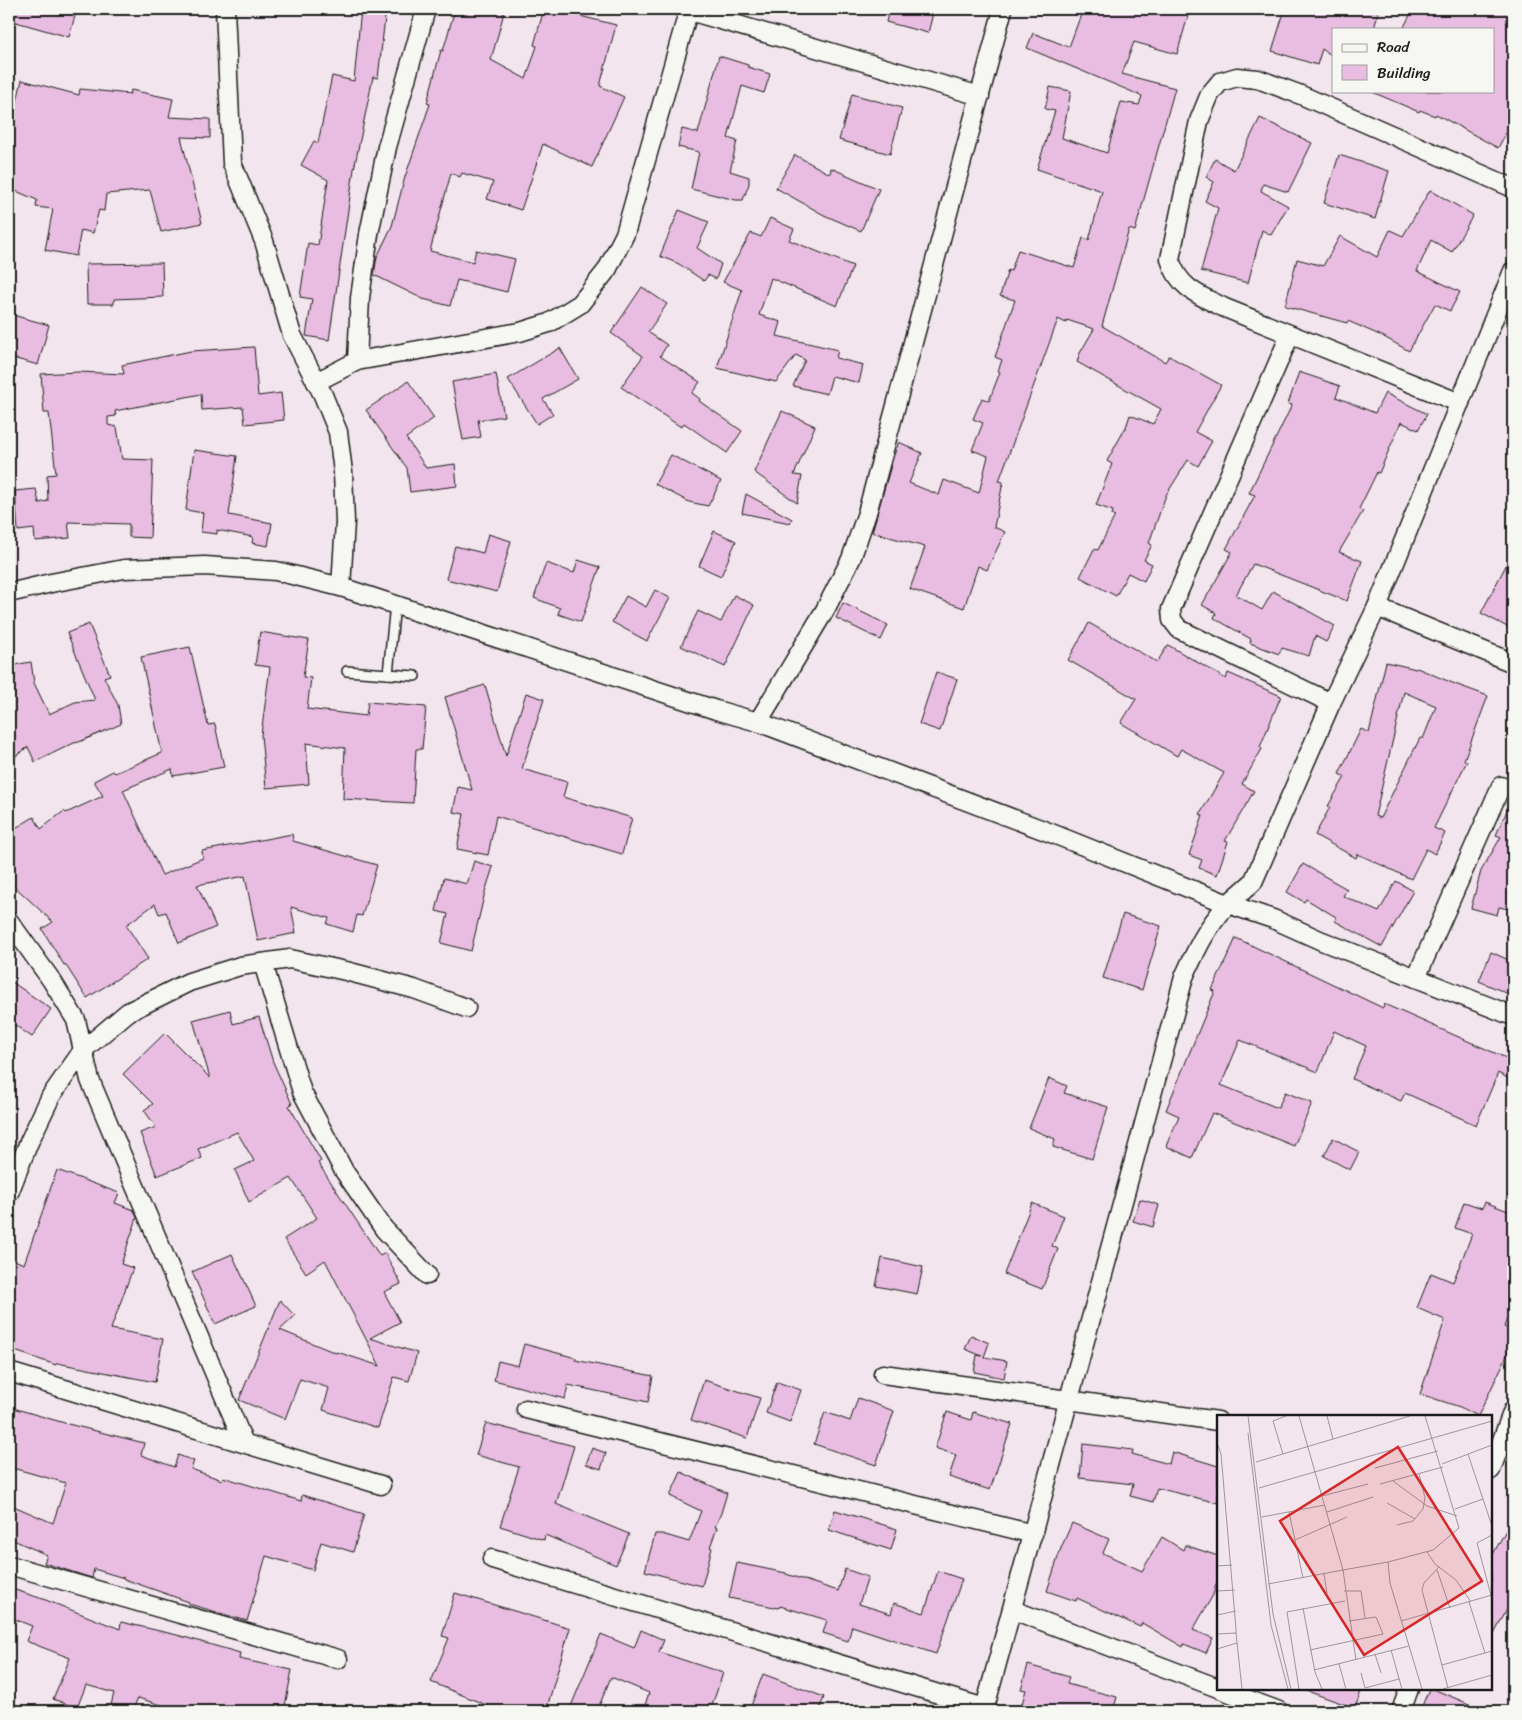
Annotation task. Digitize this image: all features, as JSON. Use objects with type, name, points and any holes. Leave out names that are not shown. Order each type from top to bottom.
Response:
[{"type":"street","points":[[225,9],[232,163],[264,241],[292,335],[316,382],[338,432],[343,472],[345,522],[341,587]]},
{"type":"street","points":[[357,361],[360,298],[369,234],[387,147],[426,9]]},
{"type":"street","points":[[316,382],[357,361],[520,332],[549,323],[580,304],[607,270],[625,234],[687,9],[980,96]]},
{"type":"street","points":[[758,722],[825,610],[851,559],[867,513],[1003,9]]},
{"type":"street","points":[[1460,403],[1224,308],[1200,296],[1182,283],[1173,271],[1170,259],[1199,121],[1210,94],[1220,82],[1237,77],[1258,79],[1301,95],[1513,188]]},
{"type":"street","points":[[492,1558],[984,1710],[1013,1610],[1184,977],[1199,944],[1213,920],[1253,882],[1331,703],[1377,607],[1513,271]]},
{"type":"street","points":[[1290,335],[1171,608],[1172,620],[1179,629],[1331,703]]},
{"type":"street","points":[[9,593],[124,569],[205,566],[276,571],[341,587],[716,710],[758,722],[1051,833],[1228,904],[1273,919],[1322,941],[1513,1016]]},
{"type":"street","points":[[1377,607],[1513,664]]},
{"type":"street","points":[[1416,978],[1500,786]]},
{"type":"street","points":[[9,921],[52,981],[76,1020],[90,1080],[244,1443]]},
{"type":"street","points":[[9,1194],[29,1142],[51,1096],[83,1050],[128,1012],[189,982],[240,966],[290,959],[346,971],[414,989],[466,1008]]},
{"type":"street","points":[[263,963],[302,1092],[344,1171],[384,1229],[427,1275]]},
{"type":"street","points":[[9,1372],[381,1485]]},
{"type":"street","points":[[883,1374],[1217,1421]]},
{"type":"street","points":[[526,1409],[1033,1534]]},
{"type":"street","points":[[1492,1464],[1513,1410]]},
{"type":"street","points":[[9,1565],[338,1659]]},
{"type":"street","points":[[1013,1610],[1217,1687]]},
{"type":"street","points":[[1224,1690],[1279,1711]]},
{"type":"street","points":[[1401,1711],[1409,1690]]},
{"type":"lane","points":[[388,674],[396,604]]},
{"type":"lane","points":[[347,671],[415,676]]},
{"type":"building","points":[[9,9],[77,9],[69,37],[9,20]]},
{"type":"building","points":[[361,9],[386,9],[378,78],[373,77],[354,169],[329,340],[306,336],[312,299],[300,297],[308,243],[318,245],[328,180],[301,165],[314,141],[318,143],[332,76],[354,81]]},
{"type":"building","points":[[455,9],[505,9],[491,60],[526,79],[537,46],[534,45],[544,9],[552,9],[616,25],[600,86],[624,97],[592,167],[543,144],[521,210],[487,199],[493,182],[462,173],[460,177],[451,173],[430,251],[473,262],[476,250],[515,259],[507,292],[457,280],[450,306],[423,299],[374,275],[377,257],[392,226],[405,177],[430,104],[427,103],[441,50],[443,51]]},
{"type":"building","points":[[889,9],[934,9],[928,33],[886,22]]},
{"type":"building","points":[[1083,9],[1190,9],[1177,54],[1134,42],[1122,74],[1175,88],[1135,231],[1129,229],[1102,326],[1165,362],[1169,356],[1221,385],[1195,432],[1212,441],[1198,466],[1188,460],[1166,495],[1149,543],[1152,545],[1144,560],[1152,564],[1144,581],[1128,573],[1116,596],[1080,577],[1094,549],[1098,550],[1115,516],[1112,515],[1113,511],[1096,505],[1112,464],[1107,461],[1126,427],[1130,415],[1153,424],[1161,409],[1077,362],[1094,329],[1067,320],[1066,323],[1058,319],[999,481],[1003,482],[994,527],[1005,532],[987,570],[978,566],[964,608],[910,589],[925,547],[872,532],[899,442],[922,453],[909,483],[939,495],[944,480],[979,493],[988,456],[972,450],[983,423],[973,419],[982,398],[989,401],[1000,372],[998,371],[1002,360],[995,357],[1015,300],[1000,296],[1008,270],[1011,271],[1018,250],[1074,268],[1083,238],[1089,240],[1102,191],[1037,169],[1055,111],[1045,109],[1050,87],[1071,91],[1062,138],[1107,153],[1121,102],[1139,105],[1142,96],[1027,48],[1033,33],[1069,47]]},
{"type":"building","points":[[1285,9],[1379,9],[1374,28],[1332,28],[1332,55],[1322,49],[1317,65],[1272,51]]},
{"type":"building","points":[[1413,9],[1513,9],[1513,120],[1498,148],[1436,114],[1435,116],[1420,110],[1419,112],[1372,92],[1494,92],[1494,28],[1404,28]]},
{"type":"building","points":[[719,56],[770,74],[764,93],[742,86],[728,138],[737,141],[730,171],[749,177],[749,184],[743,200],[691,189],[699,152],[678,147],[682,129],[698,133]]},
{"type":"building","points":[[22,80],[79,95],[80,89],[130,94],[131,90],[173,99],[169,117],[210,119],[210,138],[181,137],[202,223],[161,232],[150,190],[106,194],[104,211],[99,210],[93,233],[81,230],[76,256],[45,250],[53,209],[36,207],[37,200],[9,188],[9,117],[13,118]]},
{"type":"building","points":[[852,94],[902,108],[890,154],[839,140]]},
{"type":"building","points":[[1260,118],[1312,143],[1288,192],[1263,184],[1261,191],[1288,206],[1271,235],[1262,230],[1248,283],[1201,271],[1218,208],[1205,201],[1214,182],[1206,177],[1215,159],[1234,170]]},
{"type":"building","points":[[795,155],[830,174],[831,168],[879,189],[861,231],[824,215],[776,188]]},
{"type":"building","points":[[1339,155],[1389,171],[1375,219],[1324,203]]},
{"type":"building","points":[[1430,190],[1473,215],[1452,252],[1431,240],[1417,271],[1460,292],[1450,311],[1435,304],[1409,351],[1384,337],[1348,321],[1347,323],[1285,306],[1297,259],[1323,266],[1340,236],[1377,257],[1390,230],[1403,236]]},
{"type":"building","points":[[679,210],[709,222],[697,248],[721,264],[716,279],[708,275],[704,281],[679,264],[660,256]]},
{"type":"building","points":[[770,218],[794,229],[789,240],[853,266],[837,306],[771,278],[759,315],[781,322],[777,336],[838,350],[836,358],[863,365],[859,383],[832,376],[827,394],[793,386],[805,360],[796,355],[776,382],[717,368],[742,290],[723,282],[751,233],[761,237]]},
{"type":"building","points":[[162,263],[163,297],[114,299],[114,304],[87,304],[86,264]]},
{"type":"building","points":[[642,287],[667,304],[648,332],[667,345],[660,356],[700,382],[692,393],[700,399],[699,401],[742,431],[727,453],[684,423],[681,427],[621,387],[643,356],[611,333]]},
{"type":"building","points":[[9,314],[49,325],[38,365],[9,357]]},
{"type":"building","points":[[254,347],[258,396],[281,393],[284,420],[245,424],[243,407],[202,410],[201,394],[115,411],[116,416],[108,417],[108,425],[117,427],[122,459],[153,460],[150,538],[129,537],[129,524],[68,522],[70,538],[35,541],[34,529],[18,531],[15,491],[36,489],[39,503],[48,501],[47,475],[56,474],[49,413],[44,413],[41,374],[78,372],[124,374],[122,365],[191,351]]},
{"type":"building","points":[[560,348],[578,379],[543,399],[553,414],[537,424],[508,379]]},
{"type":"building","points":[[1299,372],[1340,386],[1336,397],[1375,413],[1385,393],[1427,414],[1418,430],[1401,422],[1379,473],[1377,472],[1359,509],[1363,511],[1339,552],[1362,561],[1347,601],[1253,564],[1236,595],[1262,610],[1273,591],[1335,626],[1326,642],[1315,636],[1309,656],[1282,648],[1279,654],[1250,643],[1251,639],[1214,618],[1216,613],[1202,605],[1232,552],[1226,549],[1255,495],[1249,493],[1292,405],[1288,404]]},
{"type":"building","points":[[496,374],[504,416],[478,420],[481,437],[463,440],[452,382]]},
{"type":"building","points":[[408,381],[434,418],[406,438],[426,468],[455,464],[457,486],[410,492],[407,468],[366,410]]},
{"type":"building","points":[[782,411],[815,426],[794,475],[802,476],[797,503],[754,472]]},
{"type":"building","points":[[194,450],[237,456],[229,515],[272,523],[268,546],[252,543],[253,537],[217,530],[217,534],[201,532],[203,513],[186,510]]},
{"type":"building","points":[[671,455],[721,481],[708,506],[689,502],[655,484]]},
{"type":"building","points":[[746,494],[792,519],[790,523],[742,513]]},
{"type":"building","points":[[714,531],[736,541],[721,576],[699,566]]},
{"type":"building","points":[[488,534],[511,541],[497,592],[446,579],[455,546],[483,553]]},
{"type":"building","points":[[1513,552],[1513,630],[1481,613]]},
{"type":"building","points":[[578,560],[600,567],[581,622],[558,614],[560,608],[534,598],[546,563],[574,573]]},
{"type":"building","points":[[655,590],[670,598],[647,641],[612,622],[626,596],[646,607]]},
{"type":"building","points":[[734,595],[754,605],[725,667],[681,646],[698,611],[721,622]]},
{"type":"building","points":[[843,603],[888,625],[881,640],[836,618]]},
{"type":"building","points":[[1089,623],[1157,662],[1168,645],[1226,679],[1228,673],[1281,696],[1260,747],[1262,749],[1242,784],[1254,791],[1225,841],[1228,842],[1217,875],[1199,868],[1202,860],[1189,855],[1203,816],[1200,814],[1224,773],[1181,749],[1177,756],[1121,723],[1136,699],[1068,660]]},
{"type":"building","points":[[89,624],[110,675],[104,677],[118,705],[121,724],[74,743],[35,762],[28,747],[9,761],[9,669],[19,664],[31,662],[34,683],[49,714],[75,702],[95,700],[67,633]]},
{"type":"building","points":[[260,632],[309,640],[303,677],[311,678],[307,709],[366,716],[368,702],[426,707],[422,749],[416,749],[413,803],[343,799],[345,748],[306,743],[309,784],[266,788],[261,735],[270,667],[255,665]]},
{"type":"building","points":[[190,647],[208,725],[215,724],[224,767],[173,776],[172,769],[123,790],[162,875],[203,858],[202,851],[292,834],[293,841],[377,865],[362,916],[357,915],[353,932],[327,924],[329,918],[291,907],[296,933],[258,941],[245,876],[197,885],[216,927],[179,943],[166,912],[159,914],[155,904],[126,925],[148,959],[87,998],[42,929],[53,922],[13,885],[9,877],[9,832],[34,817],[41,829],[64,811],[66,813],[103,796],[94,781],[113,771],[115,773],[162,753],[141,657]]},
{"type":"building","points":[[1386,662],[1417,668],[1488,696],[1464,760],[1467,761],[1434,828],[1445,833],[1435,854],[1426,849],[1411,879],[1358,854],[1356,858],[1315,835],[1330,807],[1328,806],[1345,777],[1339,774],[1361,729],[1369,733]],"holes":[[[1404,692],[1436,706],[1423,739],[1420,738],[1380,818],[1375,816]]]},
{"type":"building","points":[[936,672],[957,679],[940,731],[919,724]]},
{"type":"building","points":[[485,685],[506,756],[526,693],[544,699],[522,769],[567,782],[563,797],[632,818],[622,854],[496,816],[488,855],[457,849],[464,814],[453,812],[458,787],[472,790],[445,697]]},
{"type":"building","points":[[1513,797],[1513,910],[1499,907],[1497,915],[1471,908],[1481,871],[1501,837],[1496,835]]},
{"type":"building","points":[[474,861],[493,867],[471,951],[441,943],[448,914],[436,911],[444,878],[467,884]]},
{"type":"building","points":[[1303,864],[1347,889],[1343,896],[1379,912],[1396,881],[1413,891],[1382,947],[1335,921],[1336,917],[1306,899],[1304,902],[1287,892]]},
{"type":"building","points":[[1123,914],[1161,926],[1142,990],[1103,978]]},
{"type":"building","points":[[1236,938],[1383,1008],[1384,1004],[1513,1061],[1513,1081],[1498,1073],[1476,1125],[1405,1093],[1401,1101],[1352,1079],[1366,1046],[1334,1031],[1318,1072],[1240,1040],[1221,1085],[1278,1108],[1285,1092],[1312,1103],[1294,1146],[1212,1113],[1192,1158],[1166,1146],[1179,1116],[1166,1110],[1215,991],[1212,990]]},
{"type":"building","points":[[1491,952],[1513,962],[1513,996],[1479,981]]},
{"type":"building","points":[[9,980],[51,1009],[32,1037],[9,1021]]},
{"type":"building","points":[[230,1010],[233,1024],[259,1017],[273,1062],[292,1104],[289,1106],[321,1161],[318,1163],[380,1256],[385,1253],[401,1284],[384,1292],[400,1322],[370,1338],[417,1353],[409,1381],[394,1377],[378,1428],[323,1410],[329,1388],[300,1379],[285,1419],[239,1400],[280,1300],[295,1316],[280,1330],[336,1353],[380,1366],[325,1260],[306,1273],[284,1239],[317,1218],[291,1178],[249,1202],[235,1170],[254,1161],[237,1132],[198,1149],[202,1158],[157,1176],[140,1133],[156,1127],[144,1110],[153,1104],[123,1074],[165,1033],[210,1078],[193,1020]]},
{"type":"building","points":[[1049,1078],[1067,1086],[1064,1093],[1108,1107],[1092,1159],[1053,1147],[1055,1139],[1029,1128]]},
{"type":"building","points":[[1333,1138],[1359,1152],[1350,1170],[1324,1156]]},
{"type":"building","points":[[57,1170],[119,1193],[115,1203],[134,1210],[137,1218],[121,1264],[133,1268],[111,1329],[163,1339],[155,1382],[57,1363],[56,1365],[9,1349],[9,1258],[24,1264]]},
{"type":"building","points":[[1140,1199],[1159,1205],[1153,1227],[1133,1221]]},
{"type":"building","points":[[1464,1202],[1482,1208],[1485,1202],[1513,1213],[1513,1302],[1504,1327],[1513,1330],[1513,1335],[1506,1358],[1478,1415],[1420,1394],[1445,1320],[1417,1308],[1431,1273],[1453,1282],[1472,1234],[1455,1228]]},
{"type":"building","points":[[1032,1203],[1064,1216],[1052,1246],[1058,1249],[1042,1289],[1004,1274]]},
{"type":"building","points":[[232,1254],[256,1306],[215,1324],[192,1272]]},
{"type":"building","points":[[882,1258],[923,1267],[917,1294],[876,1286]]},
{"type":"building","points":[[971,1335],[989,1343],[984,1357],[1007,1361],[1004,1378],[974,1372],[977,1355],[982,1356],[965,1349]]},
{"type":"building","points":[[524,1344],[576,1358],[575,1360],[653,1376],[648,1402],[568,1385],[565,1399],[494,1380],[498,1361],[518,1366]]},
{"type":"building","points":[[704,1380],[760,1398],[747,1438],[691,1420]]},
{"type":"building","points":[[777,1382],[801,1390],[790,1422],[766,1413]]},
{"type":"building","points":[[858,1398],[894,1411],[876,1465],[814,1444],[825,1412],[850,1421]]},
{"type":"building","points":[[13,1408],[144,1443],[141,1455],[174,1467],[178,1455],[194,1461],[191,1469],[222,1480],[223,1477],[301,1501],[302,1495],[364,1514],[353,1552],[321,1542],[313,1570],[266,1556],[247,1621],[189,1604],[189,1602],[124,1578],[94,1569],[92,1578],[44,1563],[47,1555],[9,1538],[9,1504],[53,1523],[66,1483],[9,1467],[9,1423]]},
{"type":"building","points":[[947,1412],[971,1420],[973,1412],[1012,1424],[990,1490],[949,1477],[956,1455],[935,1448]]},
{"type":"building","points":[[486,1423],[574,1446],[556,1504],[629,1534],[616,1565],[545,1535],[544,1540],[500,1526],[519,1467],[476,1455]]},
{"type":"building","points":[[1083,1444],[1133,1450],[1132,1454],[1169,1464],[1172,1452],[1217,1466],[1217,1503],[1157,1488],[1153,1502],[1130,1496],[1133,1484],[1080,1478]]},
{"type":"building","points":[[592,1448],[606,1453],[601,1469],[586,1464]]},
{"type":"building","points":[[681,1472],[727,1493],[715,1527],[717,1528],[710,1547],[712,1548],[702,1586],[645,1571],[655,1534],[662,1534],[689,1542],[701,1511],[670,1496]]},
{"type":"building","points":[[835,1510],[897,1529],[891,1550],[829,1530]]},
{"type":"building","points":[[1513,1517],[1513,1598],[1492,1638],[1492,1556]]},
{"type":"building","points":[[1072,1523],[1109,1539],[1103,1553],[1142,1571],[1162,1537],[1183,1550],[1185,1545],[1217,1556],[1217,1581],[1213,1595],[1193,1630],[1213,1638],[1206,1653],[1184,1644],[1183,1647],[1142,1623],[1140,1627],[1077,1598],[1076,1601],[1047,1591],[1061,1548]]},
{"type":"building","points":[[737,1563],[786,1573],[838,1591],[845,1569],[868,1577],[859,1604],[891,1614],[894,1603],[924,1613],[938,1571],[962,1579],[936,1654],[852,1626],[848,1641],[823,1633],[827,1620],[780,1606],[779,1608],[729,1598]]},
{"type":"building","points":[[9,1588],[120,1629],[121,1622],[177,1635],[240,1653],[239,1659],[292,1670],[284,1711],[181,1711],[138,1698],[132,1711],[111,1705],[114,1693],[86,1685],[77,1708],[53,1699],[70,1658],[26,1641],[32,1626],[9,1617]]},
{"type":"building","points":[[455,1593],[570,1628],[546,1711],[490,1711],[491,1707],[431,1682],[449,1638],[442,1636]]},
{"type":"building","points":[[641,1630],[664,1640],[659,1652],[723,1673],[710,1711],[643,1711],[649,1693],[611,1677],[597,1711],[569,1711],[601,1634],[634,1648]]},
{"type":"building","points":[[1028,1665],[1069,1677],[1067,1684],[1117,1697],[1113,1711],[1020,1711],[1026,1690],[1021,1689]]},
{"type":"building","points":[[763,1674],[824,1697],[819,1711],[749,1711]]},
{"type":"building","points":[[1308,1690],[1362,1690],[1355,1708]]},
{"type":"building","points":[[1429,1690],[1435,1690],[1486,1711],[1420,1711]]}]
